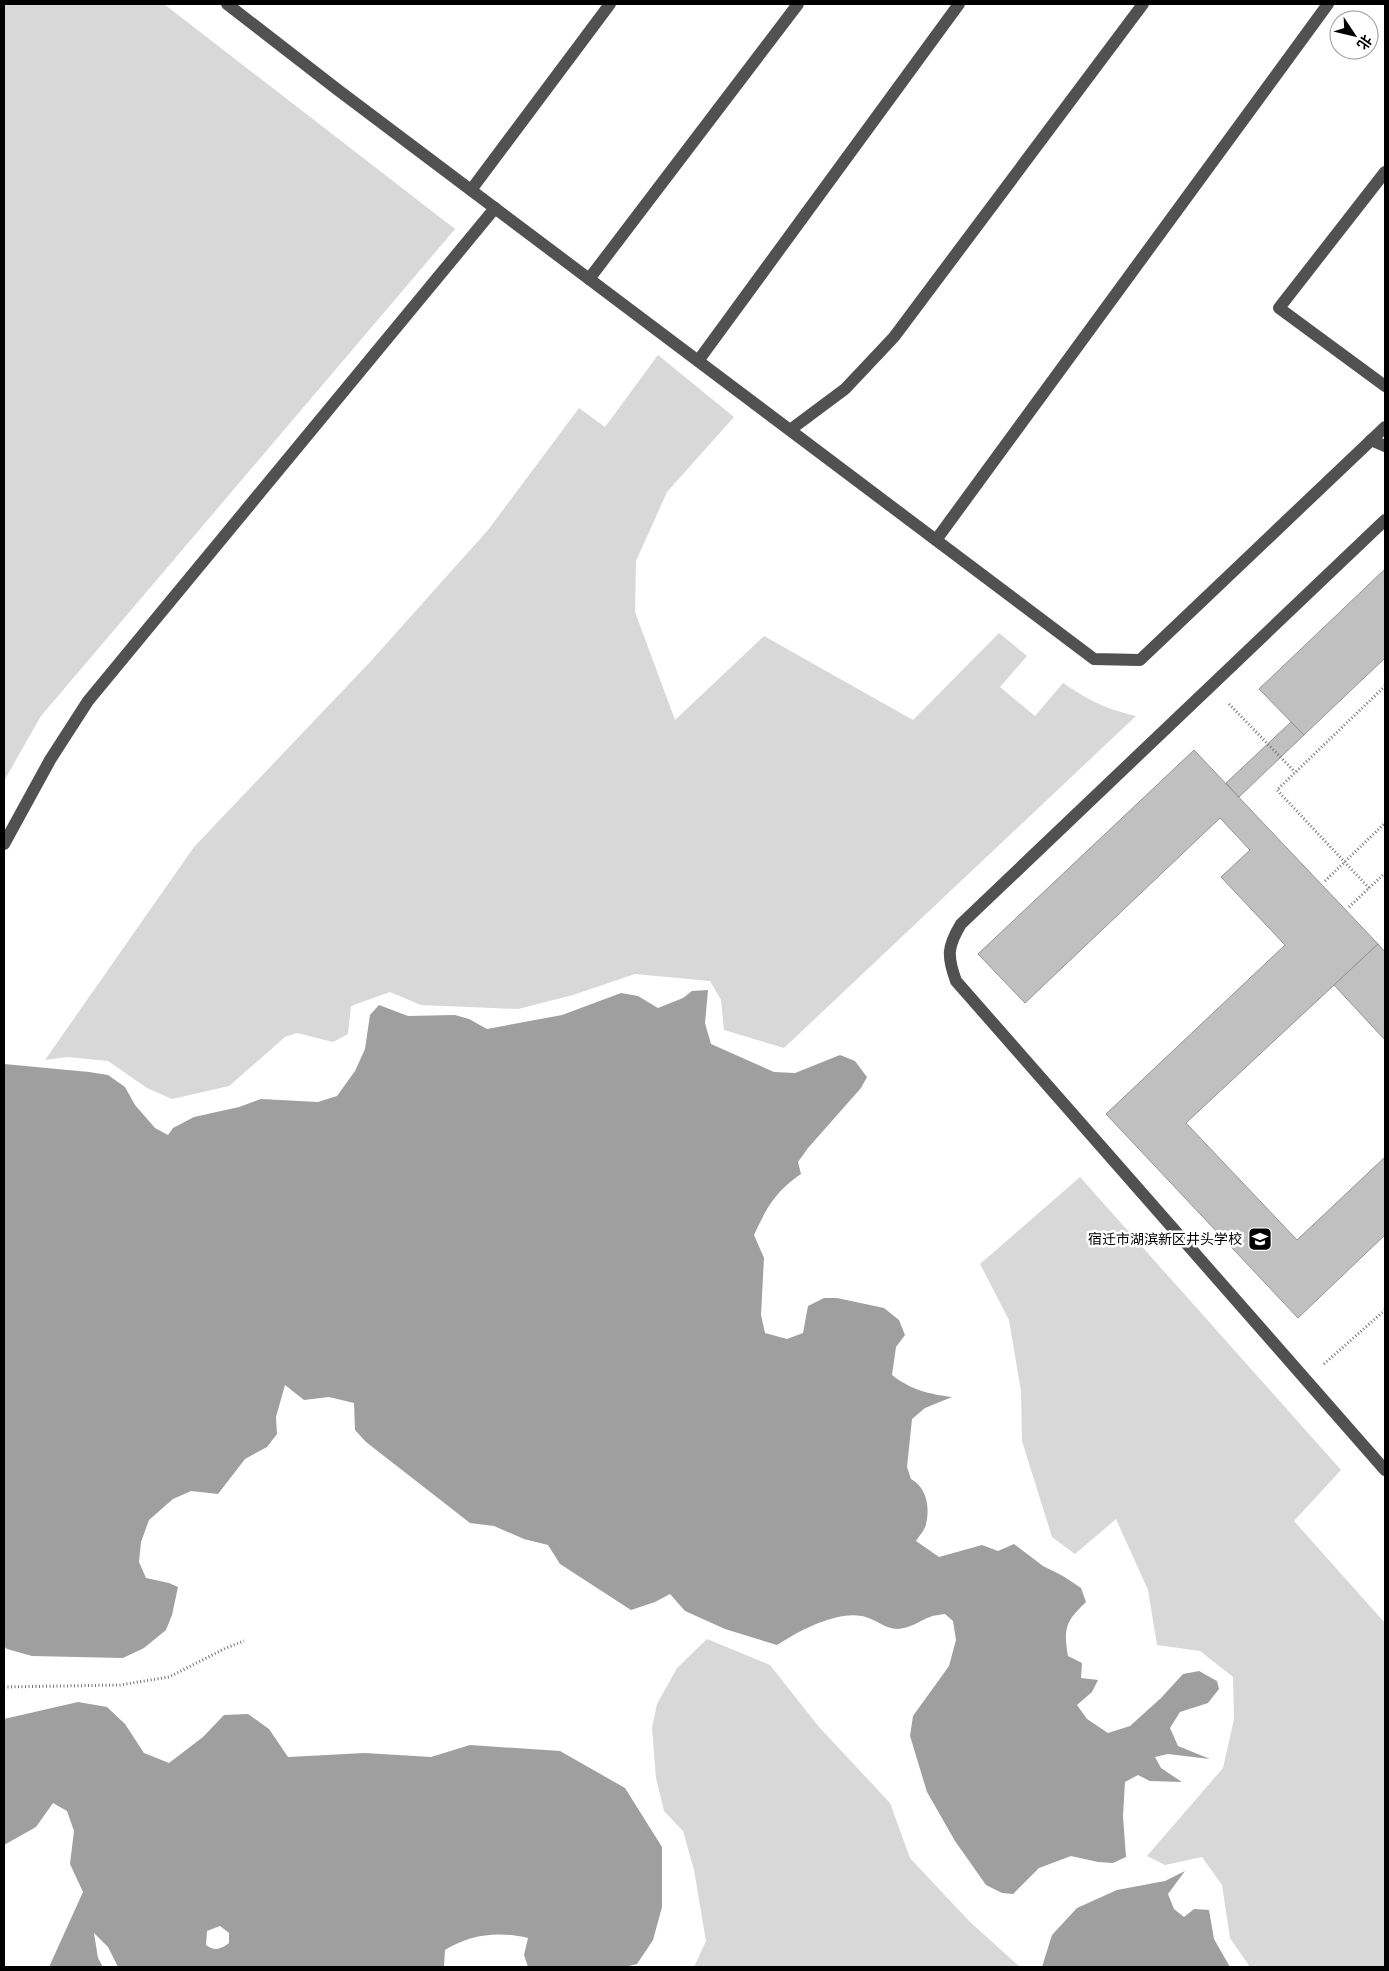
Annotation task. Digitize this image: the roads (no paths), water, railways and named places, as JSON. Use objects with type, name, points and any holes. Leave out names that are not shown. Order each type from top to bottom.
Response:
[{"type":"street","points":[[227,4],[338,90],[1094,658],[1140,660],[1385,427]]},
{"type":"street","points":[[471,190],[610,4]]},
{"type":"street","points":[[589,279],[798,4]]},
{"type":"street","points":[[698,361],[959,4]]},
{"type":"street","points":[[790,430],[845,389],[894,337],[1143,4]]},
{"type":"street","points":[[936,540],[1328,4]]},
{"type":"street","points":[[1385,172],[1279,308],[1385,386]]},
{"type":"street","points":[[4,844],[50,760],[88,701],[495,208]]},
{"type":"street","points":[[1371,440],[1385,446]]},
{"type":"street","points":[[1385,520],[961,924],[951,940],[949,962],[956,981],[1385,1470]]},
{"type":"place","name":"宿迁市湖滨新区井头学校","points":[[1260,1239]]}]
